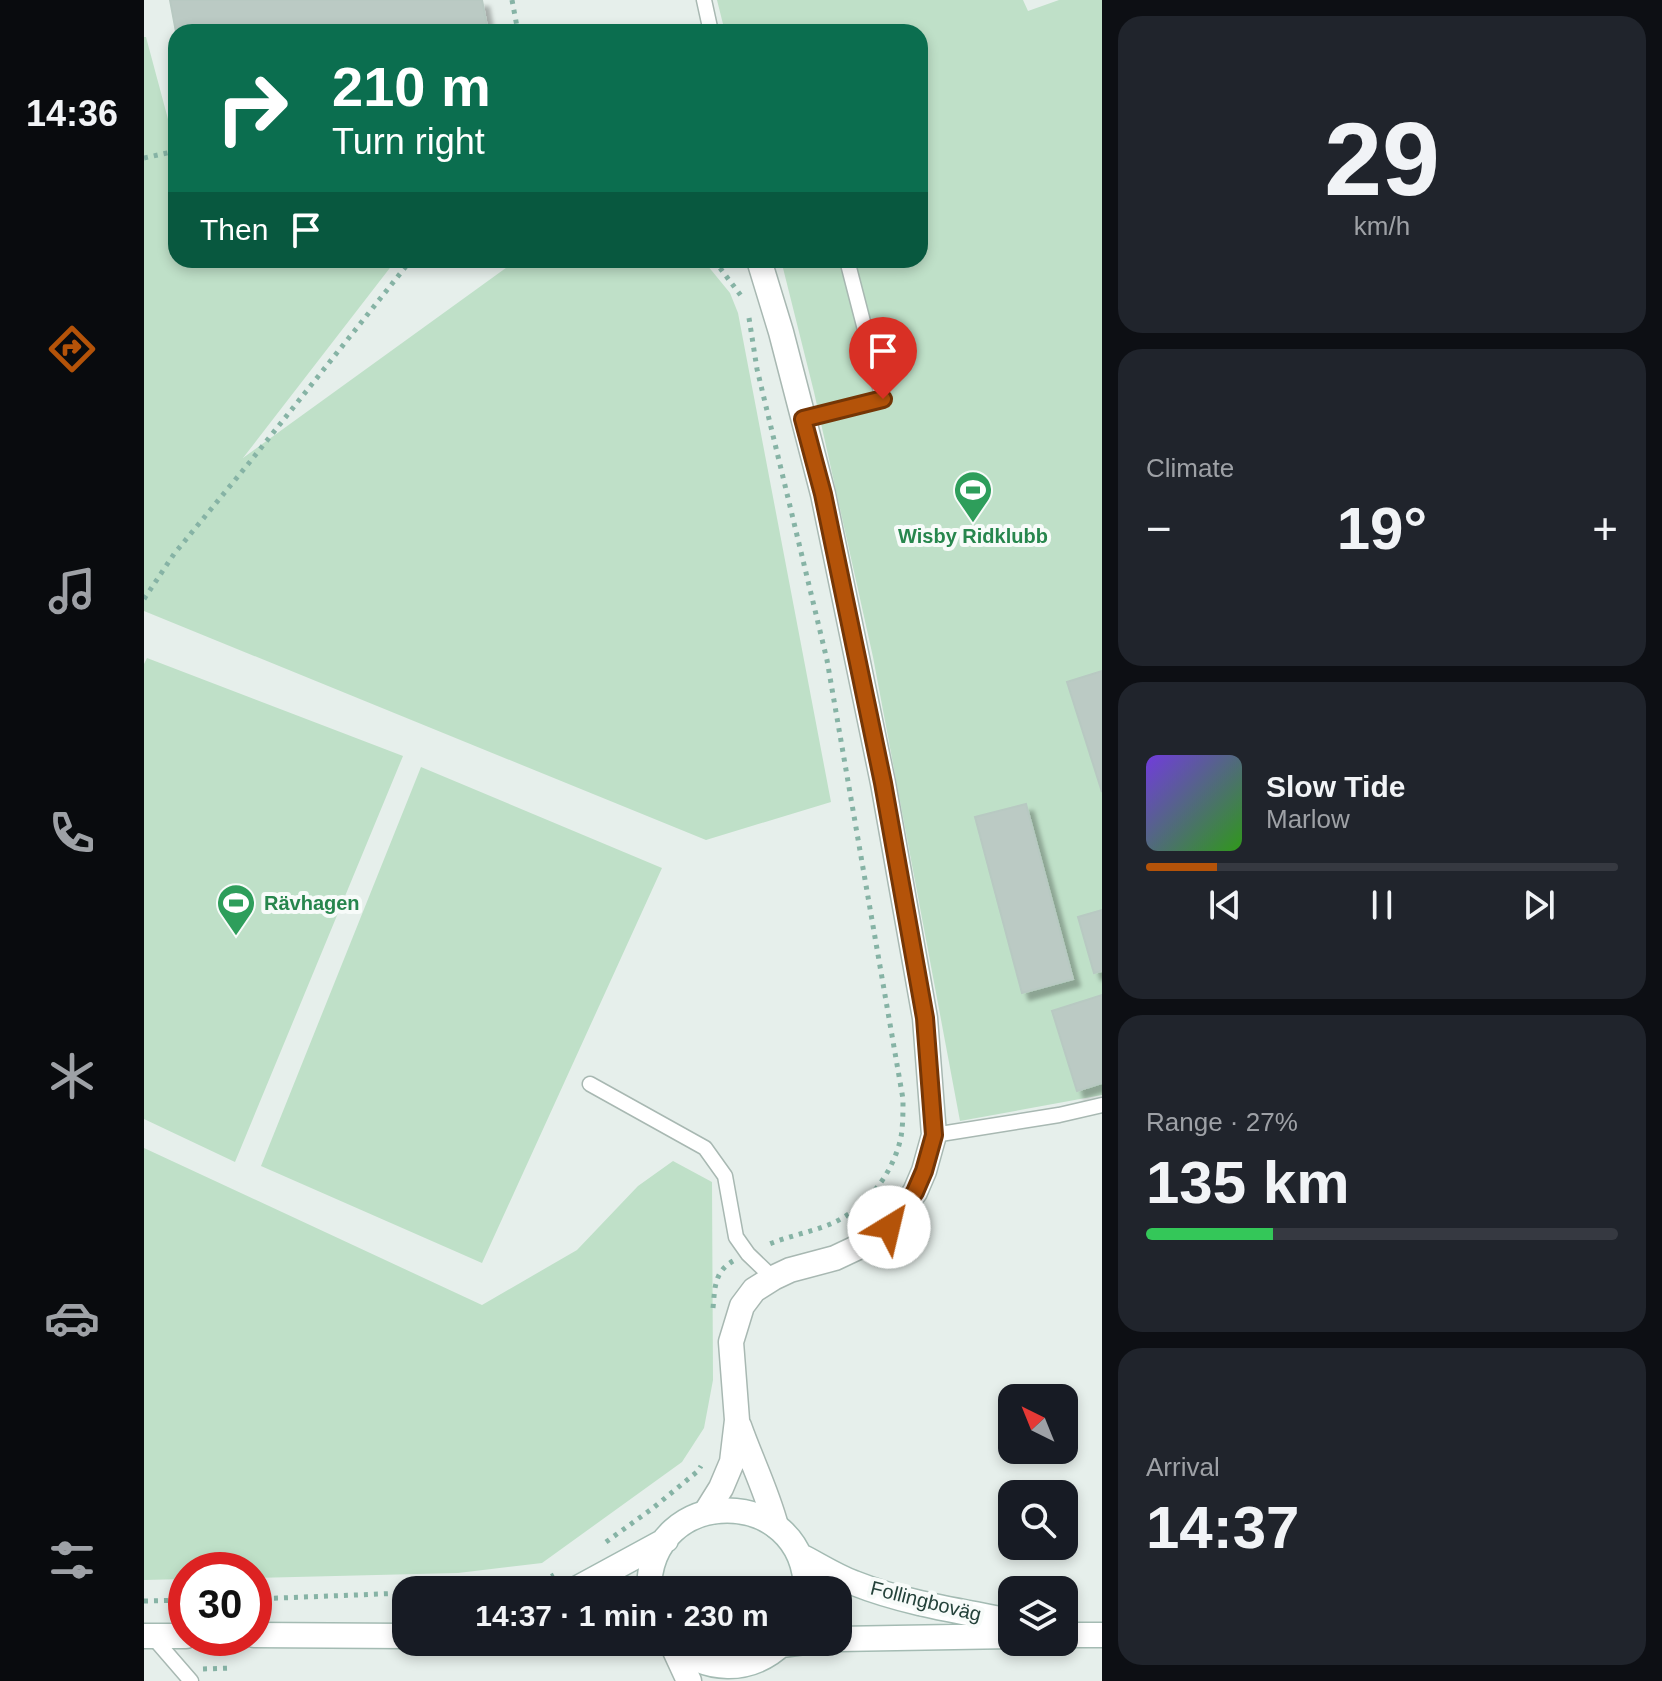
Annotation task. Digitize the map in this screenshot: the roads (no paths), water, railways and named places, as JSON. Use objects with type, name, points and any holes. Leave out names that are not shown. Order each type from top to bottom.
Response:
[{"type":"street","points":[[706,1512],[732,1462],[737,1420],[731,1342],[742,1306],[754,1290],[773,1278],[835,1258],[871,1241],[889,1227],[915,1192],[934,1135],[925,1018],[886,797],[823,494],[781,332],[760,268]]},
{"type":"street","points":[[737,1420],[750,1459],[770,1502],[776,1526]]},
{"type":"street","points":[[651,1576],[660,1547],[666,1540],[684,1523],[716,1510],[738,1510],[758,1515],[776,1526],[799,1555],[805,1576]]},
{"type":"street","points":[[579,1576],[666,1540]]},
{"type":"street","name":"Follingboväg","points":[[799,1555],[876,1591],[998,1618]]},
{"type":"street","points":[[272,1635],[392,1636]]},
{"type":"street","name":"Follingboväg","points":[[852,1639],[998,1636]]},
{"type":"street","points":[[677,1656],[689,1681]]},
{"type":"street","points":[[690,1656],[707,1663],[729,1666],[751,1663],[765,1656]]},
{"type":"street","points":[[746,1681],[773,1656]]},
{"type":"lane","points":[[704,0],[709,24]]},
{"type":"lane","points":[[803,419],[883,399],[849,268]]},
{"type":"lane","points":[[590,1084],[705,1148],[725,1176],[736,1237],[748,1254],[773,1278]]},
{"type":"lane","points":[[934,1135],[1102,1105]]},
{"type":"lane","points":[[148,1636],[191,1681]]},
{"type":"place","name":"Wisby Ridklubb","points":[[973,524]]},
{"type":"place","name":"Rävhagen","points":[[236,937]]}]
